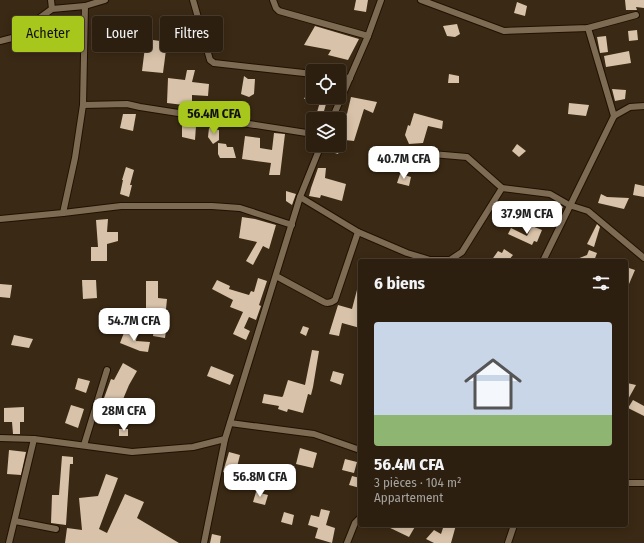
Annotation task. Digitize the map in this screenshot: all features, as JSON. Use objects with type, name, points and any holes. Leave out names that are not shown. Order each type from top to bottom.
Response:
[{"type":"street","points":[[51,0],[52,10]]},
{"type":"street","points":[[0,41],[12,38],[52,10],[85,6],[105,0]]},
{"type":"street","points":[[193,0],[210,60],[214,63],[306,73]]},
{"type":"street","points":[[274,0],[276,8],[279,12],[368,36]]},
{"type":"street","points":[[335,112],[368,36],[381,0]]},
{"type":"street","points":[[421,0],[504,31],[588,28],[636,16]]},
{"type":"street","points":[[64,213],[75,158],[83,105],[85,6]]},
{"type":"street","points":[[588,28],[614,116]]},
{"type":"street","points":[[346,78],[350,78]]},
{"type":"street","points":[[83,105],[127,104],[306,133]]},
{"type":"street","points":[[544,259],[614,116],[630,107],[644,106]]},
{"type":"street","points":[[204,543],[225,439],[300,197],[318,152]]},
{"type":"street","points":[[432,154],[466,157],[502,188],[550,194],[570,205],[588,211],[644,258]]},
{"type":"street","points":[[452,259],[462,252],[502,188]]},
{"type":"street","points":[[300,197],[358,232],[407,253],[427,259]]},
{"type":"street","points":[[0,219],[121,206],[212,206],[240,208],[292,225]]},
{"type":"street","points":[[276,276],[324,302],[332,302],[335,300],[358,232]]},
{"type":"street","points":[[84,445],[107,370]]},
{"type":"street","points":[[230,422],[314,434],[358,449]]},
{"type":"street","points":[[0,438],[34,439],[132,452],[193,447],[225,439]]},
{"type":"street","points":[[9,543],[34,439]]},
{"type":"street","points":[[628,483],[644,483]]},
{"type":"street","points":[[347,543],[355,523],[358,520]]},
{"type":"street","points":[[15,521],[56,529]]},
{"type":"street","points":[[508,543],[513,527]]},
{"type":"building","points":[[356,0],[368,0],[366,12],[354,10]]},
{"type":"building","points":[[625,0],[644,0],[644,8],[636,7],[637,10],[626,10]]},
{"type":"building","points":[[517,2],[527,6],[525,16],[514,13]]},
{"type":"building","points":[[457,24],[460,34],[455,37],[447,36],[443,26]]},
{"type":"building","points":[[315,26],[359,39],[348,60],[328,55],[331,50],[304,45]]},
{"type":"building","points":[[637,30],[638,40],[629,41],[628,31]]},
{"type":"building","points":[[606,36],[608,52],[600,53],[597,37]]},
{"type":"building","points":[[152,40],[160,41],[160,52],[166,52],[163,73],[142,71],[144,52],[152,52]]},
{"type":"building","points":[[629,51],[631,63],[606,67],[604,56]]},
{"type":"building","points":[[187,70],[195,70],[192,82],[209,84],[208,96],[192,95],[192,106],[167,103],[168,78],[185,80]]},
{"type":"building","points":[[449,74],[459,76],[459,83],[448,83]]},
{"type":"building","points":[[244,76],[248,79],[255,79],[254,94],[249,97],[241,94]]},
{"type":"building","points":[[612,89],[626,90],[625,99],[615,101]]},
{"type":"building","points":[[351,97],[377,102],[373,113],[364,109],[354,141],[346,140],[347,114]]},
{"type":"building","points":[[569,103],[589,105],[586,116],[568,114]]},
{"type":"building","points":[[319,104],[326,104],[324,112],[317,112]]},
{"type":"building","points":[[414,113],[443,121],[442,129],[428,126],[423,143],[409,144],[405,135],[408,125],[410,126]]},
{"type":"building","points":[[123,114],[136,114],[133,131],[120,128]]},
{"type":"building","points":[[182,126],[196,126],[195,140],[182,137]]},
{"type":"building","points":[[209,128],[219,130],[219,140],[213,144],[208,137]]},
{"type":"building","points":[[274,133],[285,134],[280,175],[269,175],[271,163],[242,159],[245,136],[260,138],[260,148],[272,150]]},
{"type":"building","points":[[218,143],[226,144],[227,147],[233,147],[236,158],[220,158],[218,154]]},
{"type":"building","points":[[517,144],[526,151],[519,157],[512,151]]},
{"type":"building","points":[[126,167],[134,170],[130,185],[132,185],[129,197],[120,194]]},
{"type":"building","points":[[318,168],[326,168],[325,178],[346,184],[342,201],[321,195],[320,198],[309,196]]},
{"type":"building","points":[[400,174],[411,177],[409,186],[397,183]]},
{"type":"building","points":[[635,184],[644,186],[644,197],[633,195]]},
{"type":"building","points":[[286,191],[296,194],[292,205],[286,201]]},
{"type":"building","points":[[601,194],[607,197],[629,198],[624,209],[598,203]]},
{"type":"building","points":[[557,203],[563,207],[559,214],[554,211]]},
{"type":"building","points":[[242,217],[276,225],[269,249],[263,246],[253,265],[246,261],[257,242],[239,238]]},
{"type":"building","points":[[108,219],[107,232],[118,232],[118,241],[107,244],[107,261],[91,261],[91,247],[98,247],[96,220]]},
{"type":"building","points":[[597,224],[600,227],[594,247],[587,244]]},
{"type":"building","points":[[532,226],[542,230],[537,242],[534,241],[532,245],[508,234],[511,228],[527,236]]},
{"type":"building","points":[[504,249],[513,255],[510,259],[492,259],[498,251],[502,253]]},
{"type":"building","points":[[589,250],[597,253],[595,259],[577,259],[587,255]]},
{"type":"building","points":[[628,268],[635,270],[628,286]]},
{"type":"building","points":[[258,278],[267,281],[256,320],[249,317],[244,328],[250,331],[246,340],[233,334],[243,312],[230,307],[233,300],[212,289],[217,280],[230,286],[229,289],[249,295],[251,291],[254,292]]},
{"type":"building","points":[[82,280],[96,280],[97,298],[83,299]]},
{"type":"building","points":[[146,281],[158,281],[158,298],[167,299],[166,309],[146,308]]},
{"type":"building","points":[[0,284],[12,285],[10,298],[0,297]]},
{"type":"building","points":[[358,286],[358,327],[342,323],[339,336],[329,334],[338,305],[352,309]]},
{"type":"building","points":[[155,321],[167,323],[165,338],[153,336]]},
{"type":"building","points":[[303,326],[309,328],[306,336],[300,333]]},
{"type":"building","points":[[125,330],[137,334],[136,341],[150,342],[148,352],[140,351],[120,343]]},
{"type":"building","points":[[14,335],[33,339],[29,348],[11,345]]},
{"type":"building","points":[[312,350],[319,351],[311,395],[308,394],[303,413],[288,409],[287,412],[278,409],[279,406],[262,403],[264,394],[282,397],[288,380],[305,385]]},
{"type":"building","points":[[123,363],[137,371],[121,404],[104,398],[111,379],[114,380]]},
{"type":"building","points":[[211,366],[234,375],[230,385],[207,376]]},
{"type":"building","points":[[333,371],[344,374],[341,385],[330,381]]},
{"type":"building","points":[[78,378],[90,381],[86,393],[75,389]]},
{"type":"building","points":[[628,383],[636,385],[628,399]]},
{"type":"building","points":[[633,400],[644,406],[644,416],[628,408]]},
{"type":"building","points":[[71,405],[84,409],[78,428],[65,423]]},
{"type":"building","points":[[24,407],[24,422],[20,422],[20,434],[13,434],[12,422],[4,422],[4,408]]},
{"type":"building","points":[[119,429],[128,429],[128,436],[119,436]]},
{"type":"building","points":[[300,448],[317,453],[313,468],[296,464]]},
{"type":"building","points":[[9,450],[26,452],[21,475],[7,474]]},
{"type":"building","points":[[229,452],[240,455],[235,475],[223,472]]},
{"type":"building","points":[[62,456],[73,457],[73,464],[70,464],[66,525],[51,523],[52,495],[59,495]]},
{"type":"building","points":[[345,459],[357,462],[354,473],[342,470]]},
{"type":"building","points":[[106,474],[118,478],[99,529],[107,533],[125,494],[144,502],[137,518],[179,543],[65,543],[67,528],[82,530],[79,498],[98,496]]},
{"type":"building","points":[[352,476],[358,478],[358,487],[349,485]]},
{"type":"building","points":[[256,492],[268,495],[265,505],[253,502]]},
{"type":"building","points":[[321,509],[330,511],[326,525],[335,528],[332,543],[315,538],[318,528],[308,525],[311,515],[319,517]]},
{"type":"building","points":[[284,512],[294,515],[292,525],[281,522]]},
{"type":"building","points":[[388,527],[415,527],[409,537]]},
{"type":"building","points":[[443,527],[455,527],[451,543],[434,543],[426,539],[434,530],[441,534]]},
{"type":"building","points":[[212,534],[221,536],[220,543],[210,543]]}]
